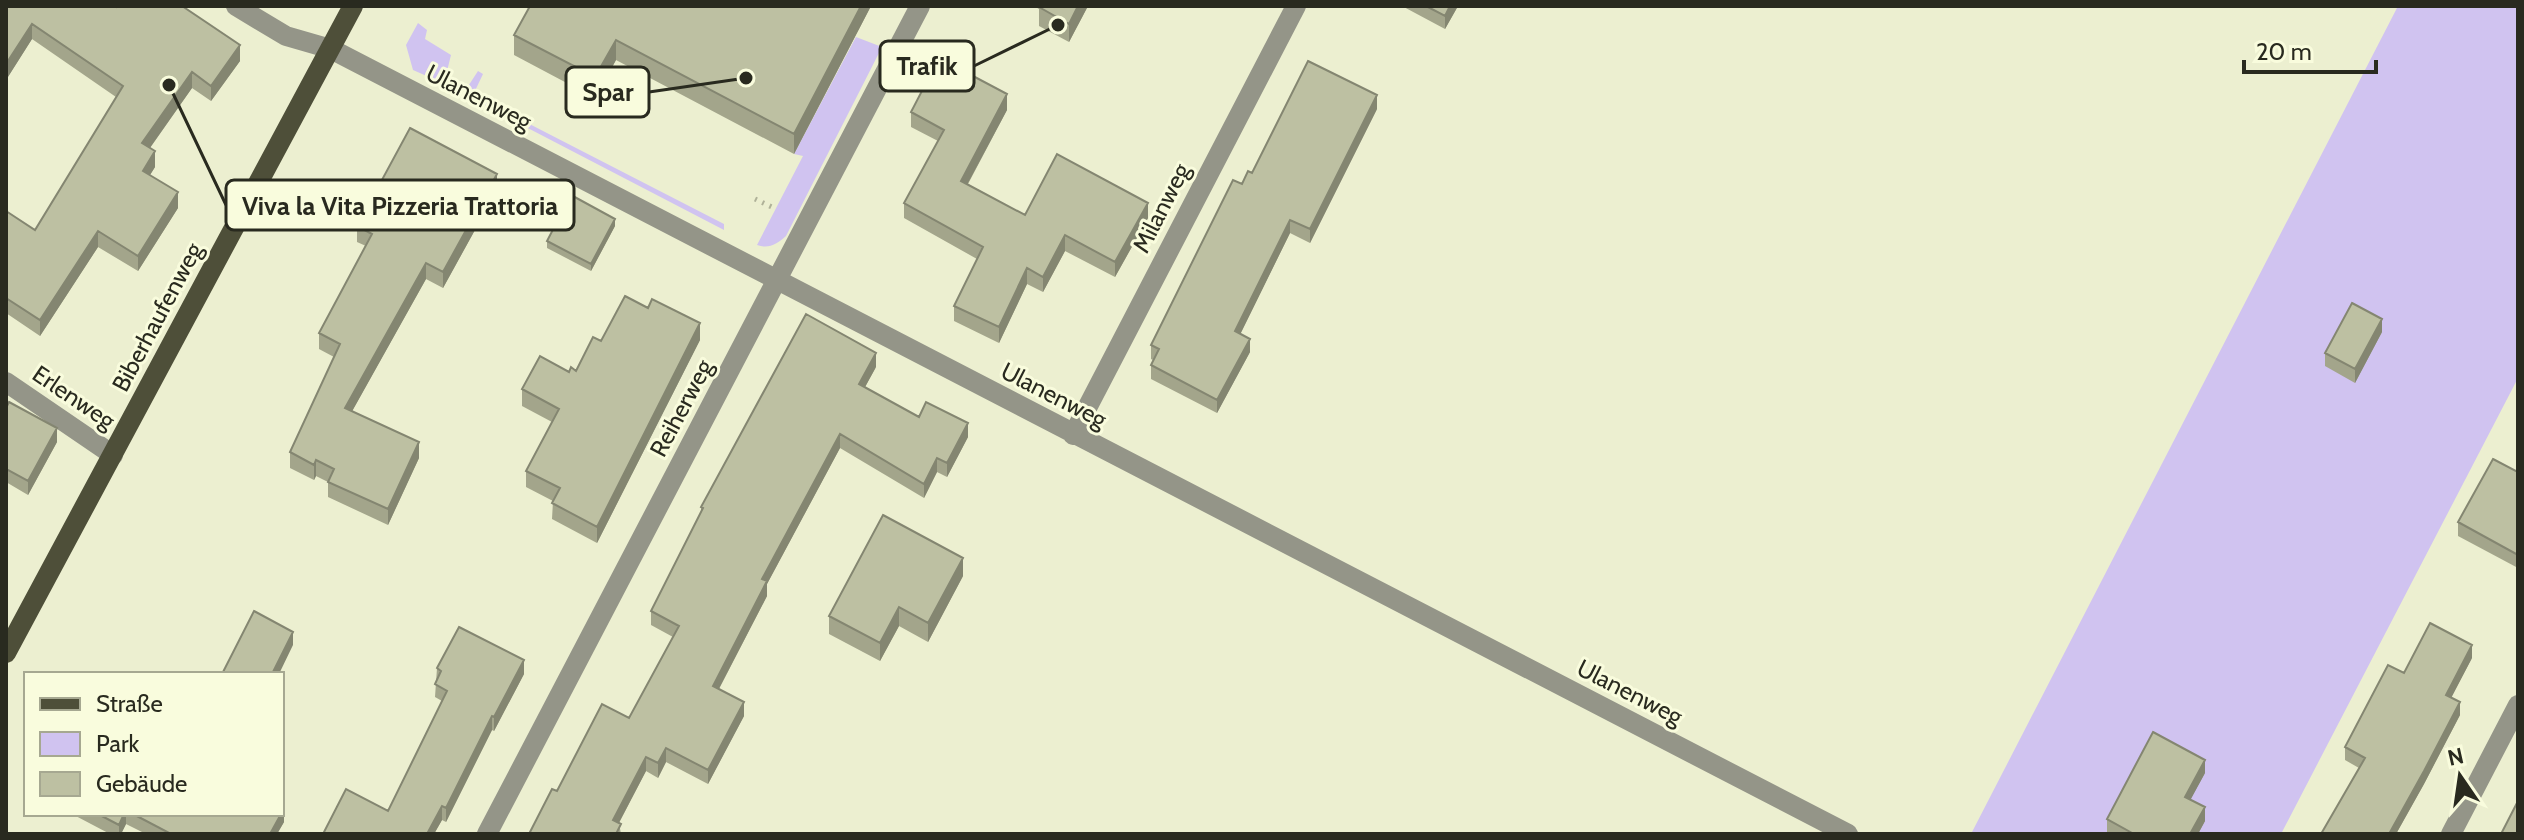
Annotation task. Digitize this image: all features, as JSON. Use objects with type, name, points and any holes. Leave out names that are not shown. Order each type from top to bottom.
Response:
[{"type":"main road","name":"Biberhaufenweg","points":[[6,653],[353,6]]},
{"type":"street","name":"Ulanenweg","points":[[236,6],[286,36],[331,49],[1848,834]]},
{"type":"street","name":"Reiherweg","points":[[487,834],[920,6]]},
{"type":"street","name":"Milanweg","points":[[1073,435],[1296,6]]},
{"type":"street","name":"Erlenweg","points":[[6,382],[113,455]]},
{"type":"street","points":[[2451,834],[2518,705]]},
{"type":"green space","points":[[2398,6],[2518,6],[2518,378],[2281,834],[1971,834]]},
{"type":"green space","points":[[418,23],[427,30],[425,39],[451,55],[447,71],[438,81],[413,70],[406,45]]},
{"type":"green space","points":[[856,37],[882,47],[786,236],[773,245],[757,245],[803,156],[794,154]]},
{"type":"green space","points":[[478,71],[483,74],[473,95],[724,224],[724,230],[466,96],[465,91]]},
{"type":"building","points":[[6,6],[182,6],[240,45],[211,86],[192,72],[142,143],[155,151],[143,171],[178,192],[138,256],[98,231],[40,320],[6,298],[6,211],[35,230],[123,86],[32,24],[6,64]]},
{"type":"building","points":[[530,6],[861,6],[794,134],[616,40],[595,77],[514,35]]},
{"type":"building","points":[[1039,6],[1078,6],[1069,24]]},
{"type":"building","points":[[1426,6],[1450,6],[1445,16]]},
{"type":"building","points":[[939,58],[1007,94],[961,181],[1025,215],[1057,154],[1148,203],[1115,262],[1065,235],[1043,277],[1027,268],[999,327],[954,306],[983,247],[904,203],[944,130],[911,112]]},
{"type":"building","points":[[1308,61],[1377,95],[1310,229],[1290,220],[1235,331],[1250,339],[1217,400],[1151,365],[1159,349],[1151,345],[1233,180],[1242,184],[1248,171],[1252,173]]},
{"type":"building","points":[[410,128],[497,174],[443,272],[426,263],[345,408],[419,442],[388,509],[328,482],[334,469],[316,460],[314,465],[290,452],[340,344],[319,333],[372,234],[357,226]]},
{"type":"building","points":[[571,195],[615,219],[591,264],[547,241]]},
{"type":"building","points":[[625,296],[648,308],[652,299],[700,323],[597,527],[552,503],[560,488],[526,471],[559,409],[522,389],[540,356],[569,372],[571,367],[576,371],[593,337],[601,341]]},
{"type":"building","points":[[2352,303],[2382,319],[2355,369],[2325,353]]},
{"type":"building","points":[[806,314],[876,353],[859,384],[919,417],[926,402],[968,423],[947,463],[937,458],[924,484],[840,434],[762,579],[767,581],[713,686],[744,702],[708,770],[666,748],[658,763],[646,757],[613,820],[621,824],[616,834],[529,834],[552,789],[557,791],[602,704],[629,718],[679,626],[651,611],[701,507]]},
{"type":"building","points":[[9,402],[57,428],[28,481],[6,469],[6,408]]},
{"type":"building","points":[[2493,459],[2518,472],[2518,555],[2458,522]]},
{"type":"building","points":[[883,515],[963,558],[928,623],[899,607],[880,643],[829,616]]},
{"type":"building","points":[[254,611],[293,632],[273,672],[223,672]]},
{"type":"building","points":[[2430,623],[2472,645],[2446,695],[2460,702],[2389,834],[2321,834],[2365,758],[2345,747],[2388,665],[2404,673]]},
{"type":"building","points":[[459,627],[524,660],[446,808],[442,806],[427,834],[323,834],[346,789],[388,811],[447,691],[435,684],[441,671],[437,668]]},
{"type":"building","points":[[2153,732],[2205,760],[2185,797],[2205,807],[2190,834],[2134,834],[2107,819]]},
{"type":"building","points":[[2518,801],[2518,834],[2501,834]]},
{"type":"building","points":[[102,816],[123,816],[119,825]]},
{"type":"building","points":[[137,816],[280,816],[270,834],[171,834]]},
{"type":"place","name":"Trafik","points":[[1058,25]]},
{"type":"place","name":"Spar","points":[[746,78]]},
{"type":"place","name":"Viva la Vita Pizzeria Trattoria","points":[[169,85]]}]
